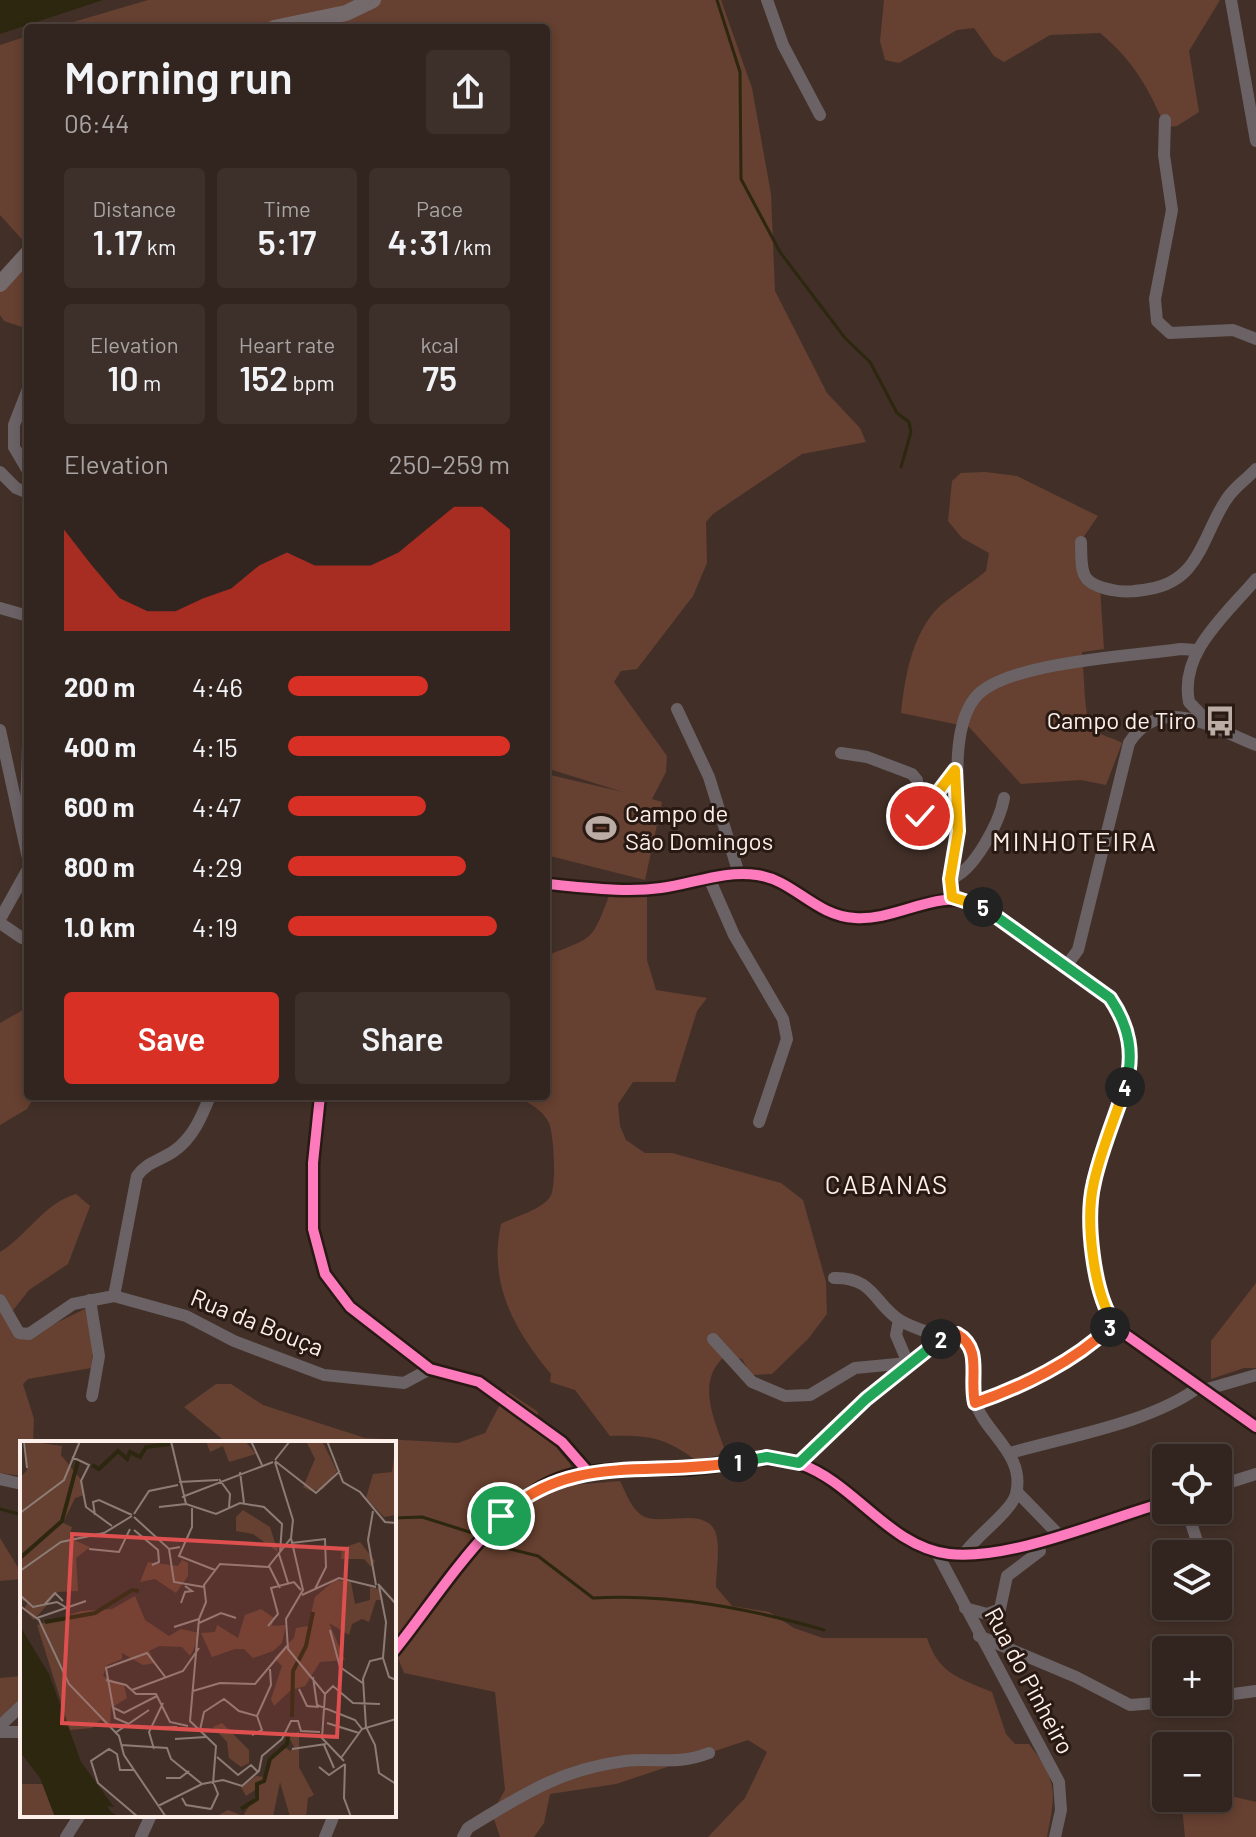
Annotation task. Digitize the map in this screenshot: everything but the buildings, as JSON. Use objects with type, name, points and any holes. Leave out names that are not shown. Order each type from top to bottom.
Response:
[{"type":"main road","points":[[293,24],[346,13],[373,0]]},
{"type":"main road","points":[[0,284],[24,257]]},
{"type":"street","points":[[767,0],[783,45],[820,115]]},
{"type":"street","points":[[1231,0],[1256,141]]},
{"type":"street","points":[[1165,120],[1164,155],[1172,210],[1155,299],[1157,321],[1170,333],[1233,330],[1256,339]]},
{"type":"street","points":[[24,399],[7,446],[24,466]]},
{"type":"street","points":[[1081,542],[1082,575],[1087,582],[1129,592],[1172,583],[1182,577],[1199,557],[1231,492],[1256,469]]},
{"type":"street","points":[[0,472],[16,488],[24,491]]},
{"type":"street","points":[[1256,579],[1196,650],[1187,671],[1186,687],[1189,702],[1207,721],[1256,745]]},
{"type":"street","points":[[0,608],[24,615]]},
{"type":"street","points":[[952,897],[950,879],[958,831],[955,770],[974,698],[995,682],[1021,671],[1181,649],[1196,650]]},
{"type":"street","points":[[677,709],[709,777],[739,874]]},
{"type":"street","points":[[1067,965],[1078,950],[1129,743],[1137,730],[1152,720],[1207,721]]},
{"type":"street","points":[[0,730],[24,833]]},
{"type":"street","points":[[841,753],[867,757],[912,774],[917,780],[920,816],[955,770]]},
{"type":"street","points":[[950,879],[958,876],[981,849],[1000,818],[1004,798]]},
{"type":"street","points":[[550,883],[641,890],[739,874],[769,877],[825,912],[851,918],[883,917],[952,897],[979,904],[1110,998],[1123,1016],[1131,1059],[1093,1185],[1095,1265],[1099,1288],[1114,1323],[1129,1338],[1256,1427]]},
{"type":"street","points":[[24,876],[0,921],[24,937]]},
{"type":"street","points":[[709,878],[734,935],[783,1019],[787,1039],[759,1122]]},
{"type":"street","points":[[0,1300],[19,1333],[29,1334],[64,1309],[114,1296],[137,1176],[147,1162],[175,1150],[183,1142],[197,1126],[208,1100]]},
{"type":"street","points":[[320,1100],[313,1163],[313,1229],[325,1274],[350,1307],[430,1369],[479,1382],[562,1442],[589,1473]]},
{"type":"street","points":[[834,1278],[854,1280],[873,1290],[899,1320],[943,1338]]},
{"type":"street","name":"Rua da Bouça","points":[[114,1296],[186,1316],[234,1341],[324,1375],[404,1383],[430,1369]]},
{"type":"street","points":[[90,1300],[99,1356],[92,1396]]},
{"type":"street","points":[[899,1320],[896,1335],[908,1363]]},
{"type":"street","points":[[975,1403],[1008,1392],[1094,1343],[1114,1323]]},
{"type":"street","points":[[799,1463],[908,1363],[943,1338],[957,1334],[969,1341],[974,1353],[971,1386],[975,1403],[1010,1453],[1017,1492],[1058,1534]]},
{"type":"street","points":[[713,1339],[752,1382],[785,1396],[810,1395],[855,1368],[908,1363]]},
{"type":"street","points":[[1010,1453],[1156,1411],[1202,1389],[1256,1375]]},
{"type":"street","points":[[396,1649],[492,1527],[528,1493],[556,1480],[589,1473],[703,1468],[767,1457],[799,1463],[823,1476],[907,1539],[936,1551],[964,1554],[999,1551],[1152,1506]]},
{"type":"street","points":[[1232,1482],[1256,1474]]},
{"type":"street","points":[[0,1479],[20,1484]]},
{"type":"street","points":[[964,1554],[1012,1503],[1017,1492]]},
{"type":"street","name":"Rua do Pinheiro","points":[[936,1551],[1059,1782],[1061,1810],[1055,1837]]},
{"type":"street","points":[[965,1608],[987,1614],[1000,1609],[1007,1576],[1040,1551]]},
{"type":"street","points":[[979,1636],[1076,1677],[1130,1705],[1152,1703]]},
{"type":"street","points":[[1232,1694],[1256,1691]]},
{"type":"street","points":[[463,1837],[468,1828],[539,1784],[577,1769],[629,1760],[684,1762],[709,1753]]},
{"type":"street","points":[[66,1837],[79,1817]]},
{"type":"street","points":[[141,1837],[150,1817]]},
{"type":"street","points":[[325,1837],[333,1817]]},
{"type":"shaded area","points":[[0,0],[103,0],[24,24],[0,34]]},
{"type":"shaded area","points":[[148,0],[721,0],[752,88],[771,194],[775,291],[827,393],[860,428],[866,442],[802,454],[713,514],[706,522],[707,563],[693,596],[637,669],[621,671],[614,682],[667,756],[666,772],[652,799],[662,802],[645,880],[550,856],[550,775],[623,792],[550,769],[550,24],[67,24]]},
{"type":"shaded area","points":[[884,0],[1220,0],[1189,51],[1199,112],[1177,126],[1165,127],[1138,75],[1100,33],[1050,35],[1004,62],[994,56],[974,28],[957,30],[899,63],[885,60],[880,41]]},
{"type":"shaded area","points":[[24,37],[24,242],[0,215],[0,45]]},
{"type":"shaded area","points":[[24,266],[24,328],[4,321],[0,315],[0,288]]},
{"type":"shaded area","points":[[961,473],[1017,476],[1098,516],[1078,545],[1080,581],[1100,586],[1104,649],[1082,652],[1087,716],[1092,729],[1122,743],[1106,785],[1081,780],[1021,784],[969,727],[901,713],[910,659],[927,622],[935,611],[986,571],[989,553],[962,538],[948,521],[952,481]]},
{"type":"shaded area","points":[[647,893],[647,960],[656,990],[707,998],[697,1011],[675,1082],[633,1082],[618,1104],[620,1126],[626,1140],[645,1153],[672,1153],[781,1183],[803,1200],[826,1282],[827,1314],[808,1339],[772,1374],[751,1375],[742,1359],[725,1356],[716,1367],[709,1390],[710,1403],[726,1454],[695,1460],[674,1446],[655,1439],[610,1436],[575,1390],[550,1382],[551,1374],[515,1323],[501,1286],[498,1246],[501,1224],[546,1202],[554,1183],[549,1123],[539,1110],[523,1100],[550,1100],[550,954],[588,937],[598,923],[609,896]]},
{"type":"shaded area","points":[[24,1009],[24,1100],[33,1100],[27,1109],[0,1125],[0,1023]]},
{"type":"shaded area","points":[[76,1194],[90,1206],[68,1264],[29,1290],[11,1313],[29,1336],[89,1307],[95,1337],[91,1368],[28,1379],[23,1384],[34,1419],[33,1441],[20,1441],[20,1476],[0,1473],[0,1252],[65,1198]]},
{"type":"shaded area","points":[[1256,1283],[1256,1368],[1244,1368],[1211,1379],[1211,1341]]},
{"type":"shaded area","points":[[216,1384],[231,1384],[263,1405],[365,1438],[458,1443],[485,1433],[507,1391],[538,1412],[537,1424],[570,1464],[573,1485],[620,1481],[633,1506],[645,1517],[693,1518],[710,1524],[718,1544],[716,1587],[732,1606],[769,1612],[794,1628],[823,1638],[927,1638],[944,1667],[992,1692],[1006,1734],[1015,1744],[1029,1744],[1045,1768],[1053,1798],[1047,1837],[708,1837],[745,1798],[767,1752],[748,1740],[616,1784],[550,1794],[544,1823],[534,1837],[500,1837],[492,1813],[505,1790],[495,1692],[404,1673],[396,1653],[396,1441],[225,1441],[184,1407]]},
{"type":"shaded area","points":[[0,1538],[20,1571],[20,1579],[0,1581]]},
{"type":"shaded area","points":[[20,1676],[20,1699],[0,1718],[0,1678]]},
{"type":"shaded area","points":[[1232,1796],[1256,1802],[1256,1837],[1185,1837],[1182,1812],[1232,1812]]},
{"type":"waterway","points":[[717,0],[740,72],[741,179],[780,252],[845,338],[870,362],[897,413],[909,422],[911,432],[901,467]]},
{"type":"waterway","points":[[0,1509],[20,1514]]},
{"type":"waterway","points":[[396,1518],[422,1517],[482,1536]]},
{"type":"waterway","points":[[489,1539],[506,1548],[538,1556],[593,1598],[652,1598],[710,1604],[824,1630]]},
{"type":"cycle path","points":[[550,884],[632,890],[673,886],[721,876],[757,875],[782,884],[828,911],[855,918],[886,915],[932,902],[963,900],[979,904],[1110,998],[1123,1023],[1129,1046],[1124,1091],[1099,1159],[1091,1202],[1091,1241],[1104,1301],[1122,1332],[1256,1427]]},
{"type":"cycle path","points":[[320,1100],[313,1163],[313,1229],[325,1274],[350,1307],[430,1369],[479,1382],[562,1442],[589,1473]]},
{"type":"cycle path","points":[[396,1648],[451,1575],[496,1523],[545,1485],[586,1472],[692,1469],[759,1459],[786,1460],[820,1473],[908,1539],[927,1549],[949,1554],[1000,1551],[1029,1545],[1152,1507]]},
{"type":"place","name":"Campo de Tiro","points":[[1220,721]]},
{"type":"place","name":"Campo de São Domingos","points":[[601,828]]},
{"type":"district","name":"MINHOTEIRA","points":[[1075,842]]},
{"type":"district","name":"CABANAS","points":[[887,1185]]},
{"type":"route","points":[[501,1516],[528,1493],[572,1475],[618,1469],[703,1468],[767,1457],[799,1463],[866,1399],[911,1360],[943,1338],[957,1334],[969,1341],[974,1353],[971,1386],[975,1403],[1008,1392],[1094,1343],[1114,1323],[1099,1288],[1095,1265],[1093,1185],[1131,1059],[1123,1016],[1110,998],[1067,965],[979,904],[952,897],[950,879],[958,831],[955,770],[920,816]]}]
